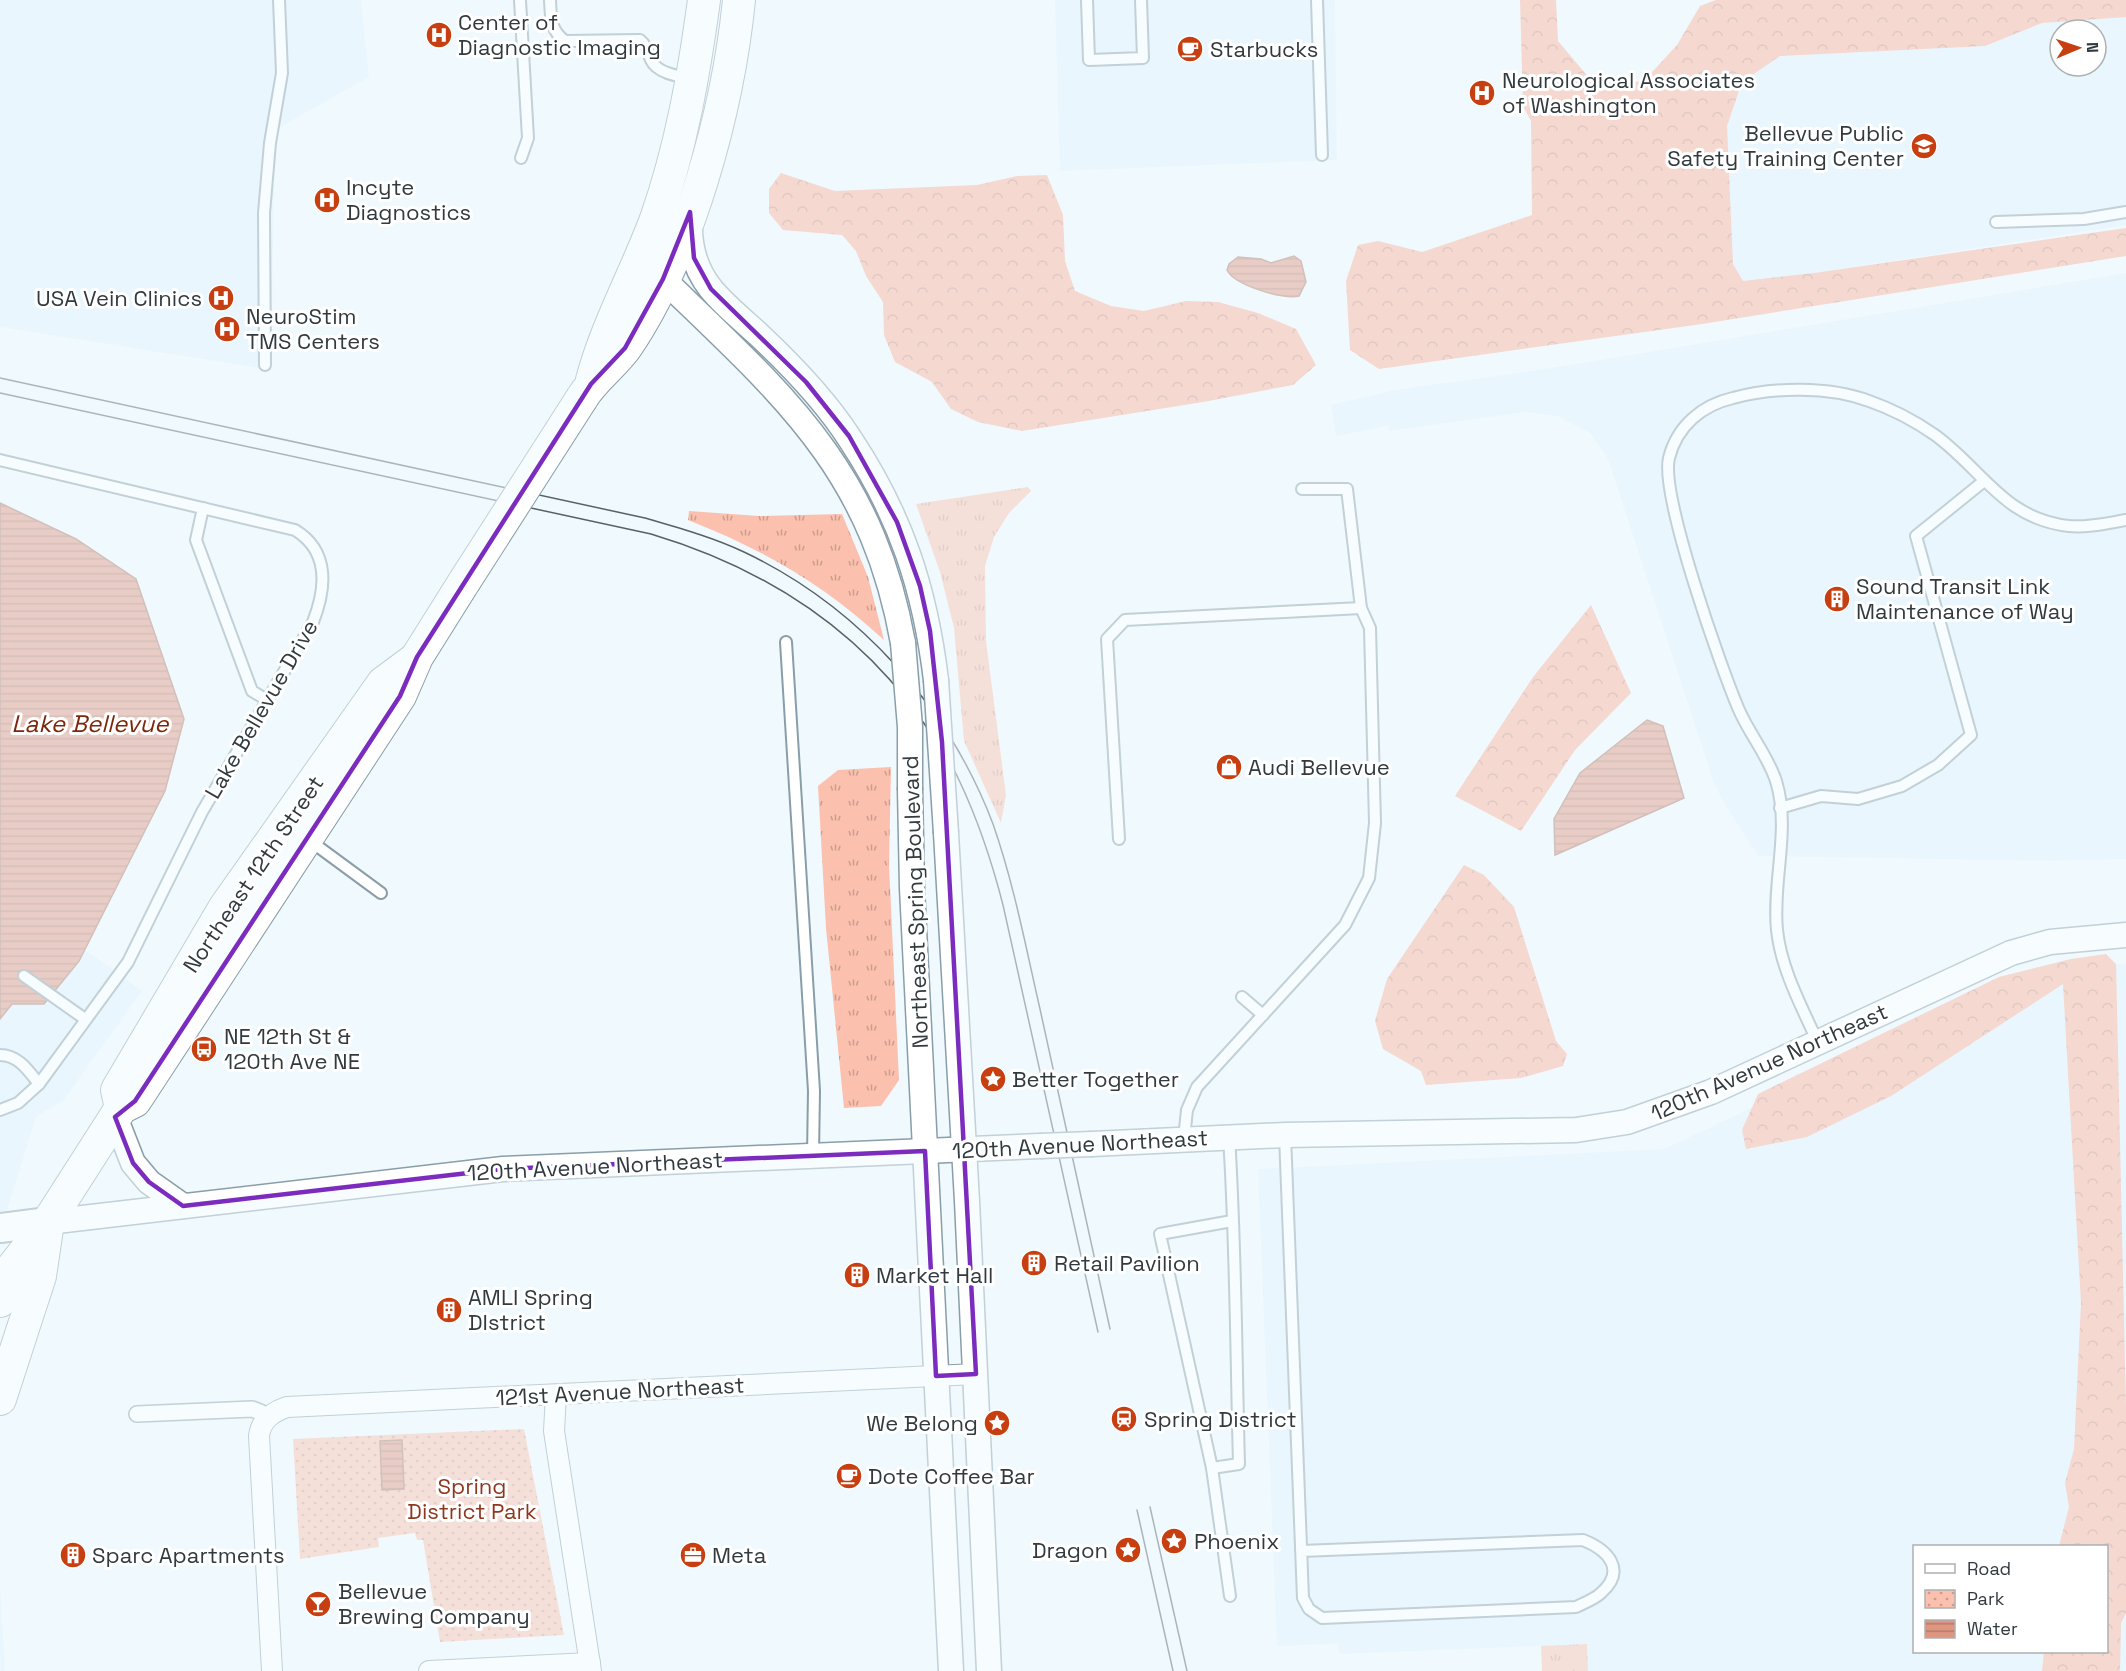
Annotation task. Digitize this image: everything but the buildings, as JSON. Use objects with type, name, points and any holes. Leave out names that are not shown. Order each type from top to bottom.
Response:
[{"type":"main road","name":"Northeast 12th Street","points":[[586,391],[602,342],[657,216],[682,129],[704,0]]},
{"type":"main road","name":"Northeast 12th Street","points":[[0,1301],[12,1268],[48,1222],[118,1112],[135,1101],[400,696],[417,657],[586,391],[626,348],[663,279],[690,212],[716,128],[733,45],[739,0]]},
{"type":"main road","name":"Northeast 12th Street","points":[[118,1112],[117,1090],[225,907],[383,684],[417,657]]},
{"type":"main road","name":"Northeast 12th Street","points":[[0,1398],[40,1276],[48,1222]]},
{"type":"main road","name":"120th Avenue Northeast","points":[[0,1228],[48,1222]]},
{"type":"street","name":"Northeast Spring Boulevard","points":[[690,212],[689,239],[694,258],[711,289],[790,365],[832,413],[866,463],[897,522],[920,586],[930,631],[936,680],[964,1149],[989,1671]]},
{"type":"street","points":[[657,216],[655,251],[663,279]]},
{"type":"street","name":"Northeast Spring Boulevard","points":[[663,279],[760,372],[801,417],[838,468],[869,526],[887,574],[903,643],[910,728],[910,790],[951,1671]]},
{"type":"street","name":"120th Avenue Northeast","points":[[48,1222],[503,1169],[1092,1144],[1184,1138],[1576,1130],[1627,1122],[1711,1092],[2011,952],[2050,942],[2126,935]]},
{"type":"street","points":[[118,1112],[133,1163],[149,1182],[183,1206]]},
{"type":"street","name":"121st Avenue Northeast","points":[[264,1415],[287,1407],[976,1374]]},
{"type":"street","points":[[429,1671],[590,1667],[554,1431],[556,1395]]},
{"type":"street","points":[[136,1414],[252,1409],[264,1415],[259,1436],[272,1671]]},
{"type":"lane","points":[[265,365],[264,213],[270,143],[282,73],[279,0]]},
{"type":"lane","points":[[520,0],[528,138],[521,158]]},
{"type":"lane","points":[[550,0],[551,24],[556,35],[565,41],[639,40],[648,46],[651,60],[657,68],[692,78]]},
{"type":"lane","points":[[1087,0],[1089,60],[1143,58],[1141,0]]},
{"type":"lane","points":[[1317,0],[1322,155]]},
{"type":"lane","points":[[1996,222],[2084,219],[2126,212]]},
{"type":"lane","points":[[1818,1043],[1792,981],[1777,930],[1780,807],[1776,781],[1740,713],[1672,506],[1668,469],[1677,439],[1688,422],[1722,400],[1777,391],[1838,393],[1866,400],[1903,416],[1935,436],[2006,502],[2038,519],[2073,527],[2126,520]]},
{"type":"lane","name":"Lake Bellevue Drive","points":[[0,460],[295,530],[315,547],[322,564],[321,602],[313,622],[202,812],[128,962],[39,1084],[18,1103],[0,1110]]},
{"type":"lane","points":[[1780,807],[1821,796],[1858,799],[1902,786],[1938,765],[1971,735],[1916,536],[1984,481]]},
{"type":"lane","points":[[1184,1138],[1187,1110],[1197,1087],[1345,925],[1369,878],[1375,823],[1370,628],[1361,608],[1347,489],[1302,489]]},
{"type":"lane","points":[[203,508],[196,540],[252,691],[267,700]]},
{"type":"lane","points":[[1119,839],[1107,639],[1125,620],[1361,608]]},
{"type":"lane","points":[[786,642],[814,1091],[813,1155]]},
{"type":"lane","points":[[307,839],[381,893]]},
{"type":"lane","points":[[24,976],[85,1019]]},
{"type":"lane","points":[[1242,997],[1263,1015]]},
{"type":"lane","points":[[0,1055],[8,1055],[18,1060],[39,1084]]},
{"type":"lane","points":[[1285,1135],[1301,1551],[1303,1598],[1310,1609],[1322,1618],[1576,1607],[1601,1593],[1613,1577],[1612,1561],[1601,1547],[1583,1540],[1301,1551]]},
{"type":"lane","points":[[1212,1468],[1239,1464],[1229,1137]]},
{"type":"lane","points":[[1230,1596],[1212,1468],[1160,1234],[1232,1221]]},
{"type":"highlighted area","points":[[690,212],[694,258],[711,289],[806,382],[849,436],[897,522],[920,586],[930,631],[942,742],[976,1374],[936,1376],[925,1151],[503,1169],[183,1206],[149,1182],[133,1163],[115,1117],[135,1101],[400,696],[417,657],[591,384],[625,348],[663,279]]},
{"type":"shaded area","points":[[0,0],[361,0],[369,77],[275,130],[271,370],[0,327]]},
{"type":"shaded area","points":[[1055,0],[1335,0],[1337,160],[1060,171]]},
{"type":"shaded area","name":"Bellevue Public Safety Training Center","points":[[1801,0],[2126,0],[2126,225],[1729,286],[1716,4]]},
{"type":"shaded area","points":[[2126,273],[2126,859],[2053,861],[1758,856],[1714,783],[1608,459],[1590,433],[1557,416],[1525,412],[1389,431],[1388,426],[1336,436],[1331,405],[1395,390],[1539,370]]},
{"type":"shaded area","points":[[0,888],[142,991],[63,1101],[36,1117],[0,1233]]},
{"type":"shaded area","points":[[2126,964],[2126,1671],[1588,1671],[1587,1644],[1340,1654],[1338,1644],[1277,1646],[1258,1169],[1664,1149],[2051,967]]},
{"type":"shaded area","points":[[0,1585],[5,1671],[0,1671]]},
{"type":"green space","points":[[1520,0],[1556,0],[1558,41],[1590,79],[1643,82],[1677,45],[1700,6],[1716,0],[2126,0],[2126,17],[2048,18],[2048,23],[1985,46],[1780,56],[1742,82],[1727,126],[1733,264],[1743,281],[1814,273],[2126,228],[2126,256],[1702,324],[1379,369],[1350,350],[1346,281],[1358,245],[1378,241],[1422,252],[1532,215],[1531,121],[1523,106]]},
{"type":"green space","points":[[781,173],[835,191],[977,185],[1017,176],[1047,175],[1063,215],[1065,261],[1075,291],[1111,306],[1144,311],[1186,301],[1218,302],[1258,313],[1296,329],[1316,365],[1293,385],[1203,402],[1022,431],[978,422],[951,409],[932,382],[895,362],[884,335],[883,302],[866,276],[856,251],[842,235],[783,230],[769,213],[769,189]]},
{"type":"green space","points":[[1028,487],[1031,491],[1009,513],[994,537],[985,566],[986,641],[1006,795],[1001,823],[964,741],[954,628],[940,572],[916,504]]},
{"type":"green space","points":[[689,511],[759,516],[842,514],[868,577],[884,640],[838,602],[792,570],[716,531],[688,520]]},
{"type":"green space","points":[[1591,605],[1631,693],[1575,750],[1521,831],[1455,796],[1533,677]]},
{"type":"green space","points":[[891,767],[889,865],[899,1080],[881,1106],[844,1108],[826,928],[818,786],[838,770]]},
{"type":"green space","points":[[1464,865],[1484,875],[1514,907],[1556,1041],[1567,1054],[1563,1066],[1521,1078],[1426,1085],[1421,1071],[1383,1049],[1375,1021],[1387,979]]},
{"type":"green space","points":[[2106,954],[2116,964],[2126,1409],[2126,1613],[2121,1623],[2120,1671],[2042,1671],[2044,1653],[2108,1653],[2108,1545],[2059,1545],[2069,1507],[2065,1483],[2074,1449],[2081,1303],[2063,984],[1891,1096],[1807,1137],[1746,1149],[1742,1130],[1758,1094],[1999,977],[2071,959]]},
{"type":"green space","name":"Spring District Park","points":[[524,1429],[564,1635],[440,1642],[423,1540],[417,1540],[415,1533],[378,1538],[379,1547],[300,1559],[293,1439]]},
{"type":"green space","points":[[1587,1644],[1588,1671],[1542,1671],[1541,1646]]},
{"type":"water","points":[[1294,256],[1301,261],[1306,282],[1299,296],[1282,296],[1260,290],[1239,281],[1227,270],[1229,264],[1238,257],[1261,259],[1271,263]]},
{"type":"water","name":"Lake Bellevue","points":[[0,503],[76,539],[136,579],[184,719],[165,791],[79,961],[44,1004],[12,1004],[0,1019]]},
{"type":"water","points":[[1647,720],[1663,726],[1684,798],[1555,855],[1554,819],[1580,773]]},
{"type":"water","points":[[402,1440],[404,1489],[382,1490],[380,1441]]},
{"type":"tram line","points":[[0,378],[645,518],[708,537],[744,552],[786,574],[825,601],[861,631],[895,664],[925,701],[952,740],[993,824],[1019,916],[1110,1329]]},
{"type":"tram line","points":[[0,393],[651,534],[731,564],[804,605],[837,629],[897,688],[923,722],[955,773],[978,826],[1003,905],[1098,1332]]},
{"type":"tram line","points":[[1150,1507],[1187,1671]]},
{"type":"tram line","points":[[1137,1510],[1173,1671]]},
{"type":"place","name":"Center of Diagnostic Imaging","points":[[439,35]]},
{"type":"place","name":"Starbucks","points":[[1190,49]]},
{"type":"place","name":"Neurological Associates of Washington","points":[[1482,93]]},
{"type":"place","name":"Bellevue Public Safety Training Center","points":[[1924,146]]},
{"type":"place","name":"Incyte Diagnostics","points":[[327,200]]},
{"type":"place","name":"USA Vein Clinics","points":[[221,298]]},
{"type":"place","name":"NeuroStim TMS Centers","points":[[227,329]]},
{"type":"place","name":"Sound Transit Link Maintenance of Way","points":[[1837,599]]},
{"type":"place","name":"Audi Bellevue","points":[[1229,767]]},
{"type":"place","name":"NE 12th St & 120th Ave NE","points":[[204,1049]]},
{"type":"place","name":"Better Together","points":[[993,1079]]},
{"type":"place","name":"Retail Pavilion","points":[[1034,1263]]},
{"type":"place","name":"Market Hall","points":[[857,1275]]},
{"type":"place","name":"AMLI Spring DIstrict","points":[[449,1310]]},
{"type":"place","name":"Spring District","points":[[1124,1419]]},
{"type":"place","name":"We Belong","points":[[997,1423]]},
{"type":"place","name":"Dote Coffee Bar","points":[[849,1476]]},
{"type":"place","name":"Phoenix","points":[[1174,1541]]},
{"type":"place","name":"Dragon","points":[[1128,1550]]},
{"type":"place","name":"Sparc Apartments","points":[[73,1555]]},
{"type":"place","name":"Meta","points":[[693,1555]]},
{"type":"place","name":"Bellevue Brewing Company","points":[[318,1604]]}]
